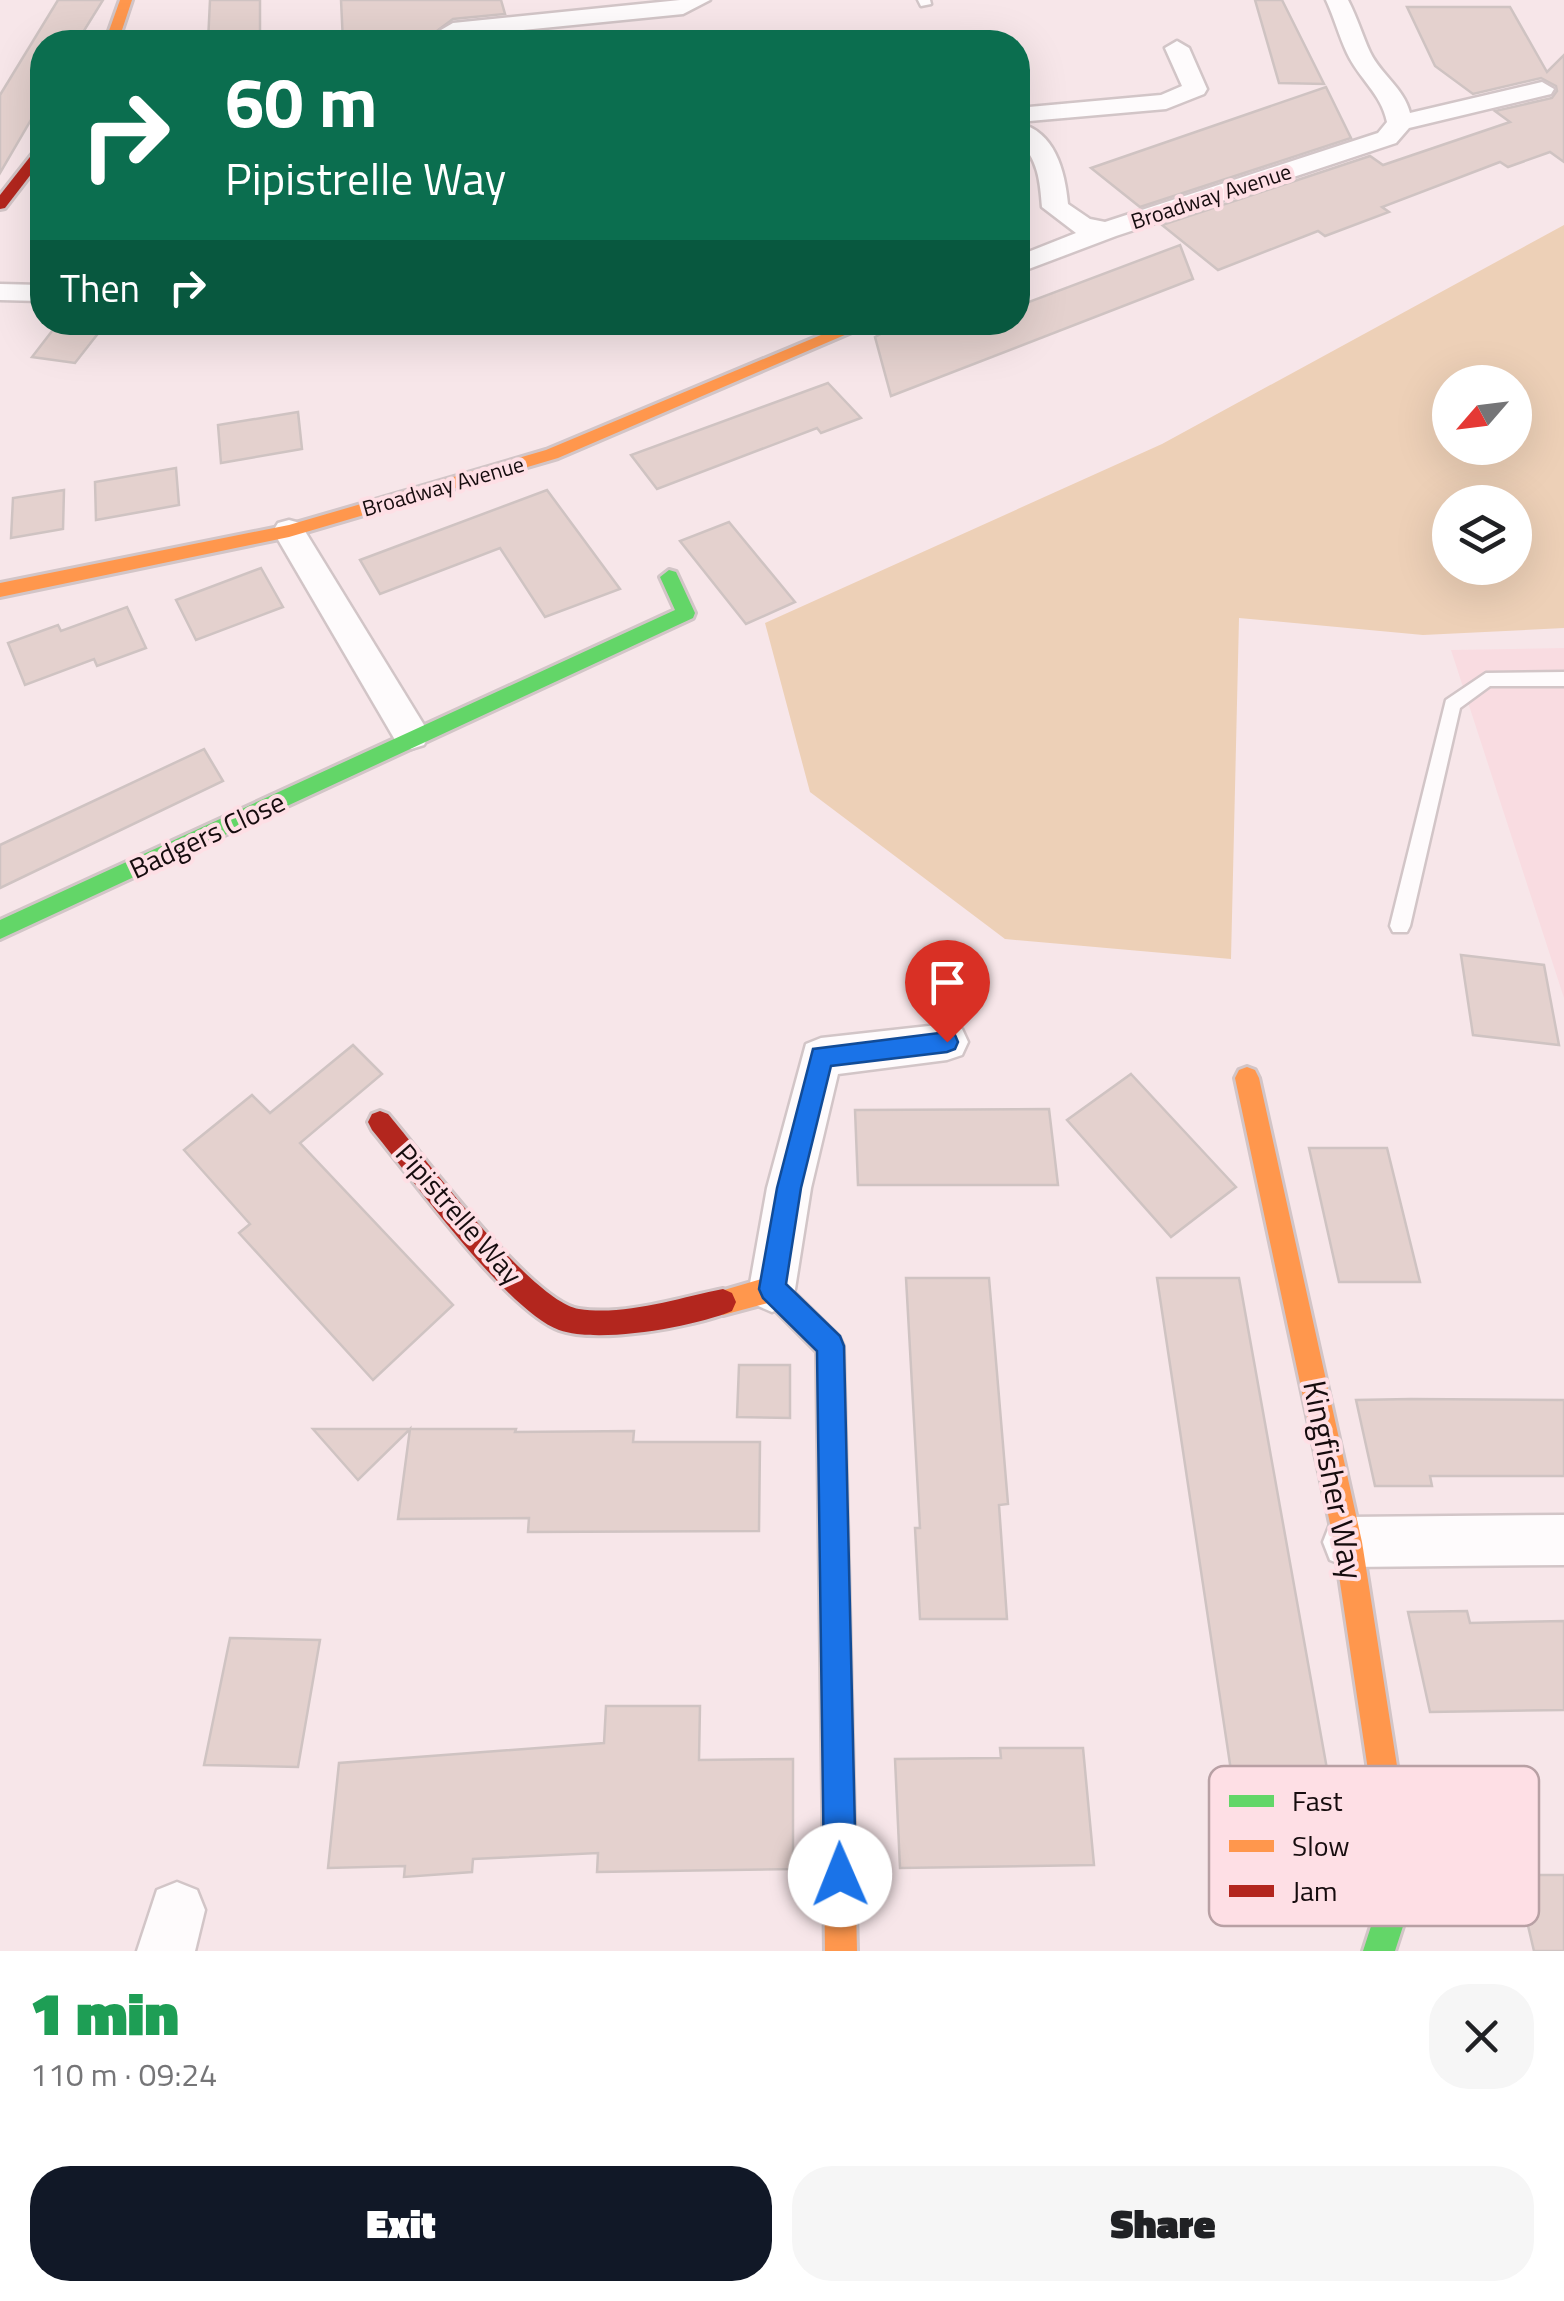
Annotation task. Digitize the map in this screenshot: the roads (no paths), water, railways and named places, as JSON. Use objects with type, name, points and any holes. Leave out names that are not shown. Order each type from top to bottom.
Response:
[{"type":"street","points":[[115,30],[126,0]]},
{"type":"street","points":[[453,30],[683,7],[699,0]]},
{"type":"street","points":[[1336,0],[1355,36],[1358,52],[1395,101],[1400,123]]},
{"type":"street","points":[[1030,114],[1166,102],[1195,89],[1177,48]]},
{"type":"street","name":"Broadway Avenue","points":[[1030,260],[1107,230],[1387,138],[1400,123],[1542,89]]},
{"type":"street","points":[[1030,141],[1044,153],[1052,169],[1055,207],[1082,226],[1107,230]]},
{"type":"street","points":[[0,205],[30,166]]},
{"type":"street","points":[[0,292],[30,293]]},
{"type":"street","name":"Broadway Avenue","points":[[0,590],[289,531],[552,454],[836,335]]},
{"type":"street","points":[[289,531],[412,736]]},
{"type":"street","name":"Badgers Close","points":[[0,930],[347,771],[412,736],[686,613],[669,577]]},
{"type":"street","points":[[841,1951],[830,1346],[772,1289],[789,1188],[821,1057],[947,1042]]},
{"type":"street","name":"Kingfisher Way","points":[[1247,1078],[1348,1542],[1382,1766]]},
{"type":"street","name":"Pipistrelle Way","points":[[380,1122],[470,1225],[502,1270],[563,1319],[605,1322],[668,1315],[772,1289]]},
{"type":"street","points":[[1348,1542],[1564,1540]]},
{"type":"street","name":"Kingfisher Way","points":[[1379,1951],[1387,1926]]},
{"type":"lane","points":[[1400,926],[1452,705],[1486,680],[1564,679]]}]
